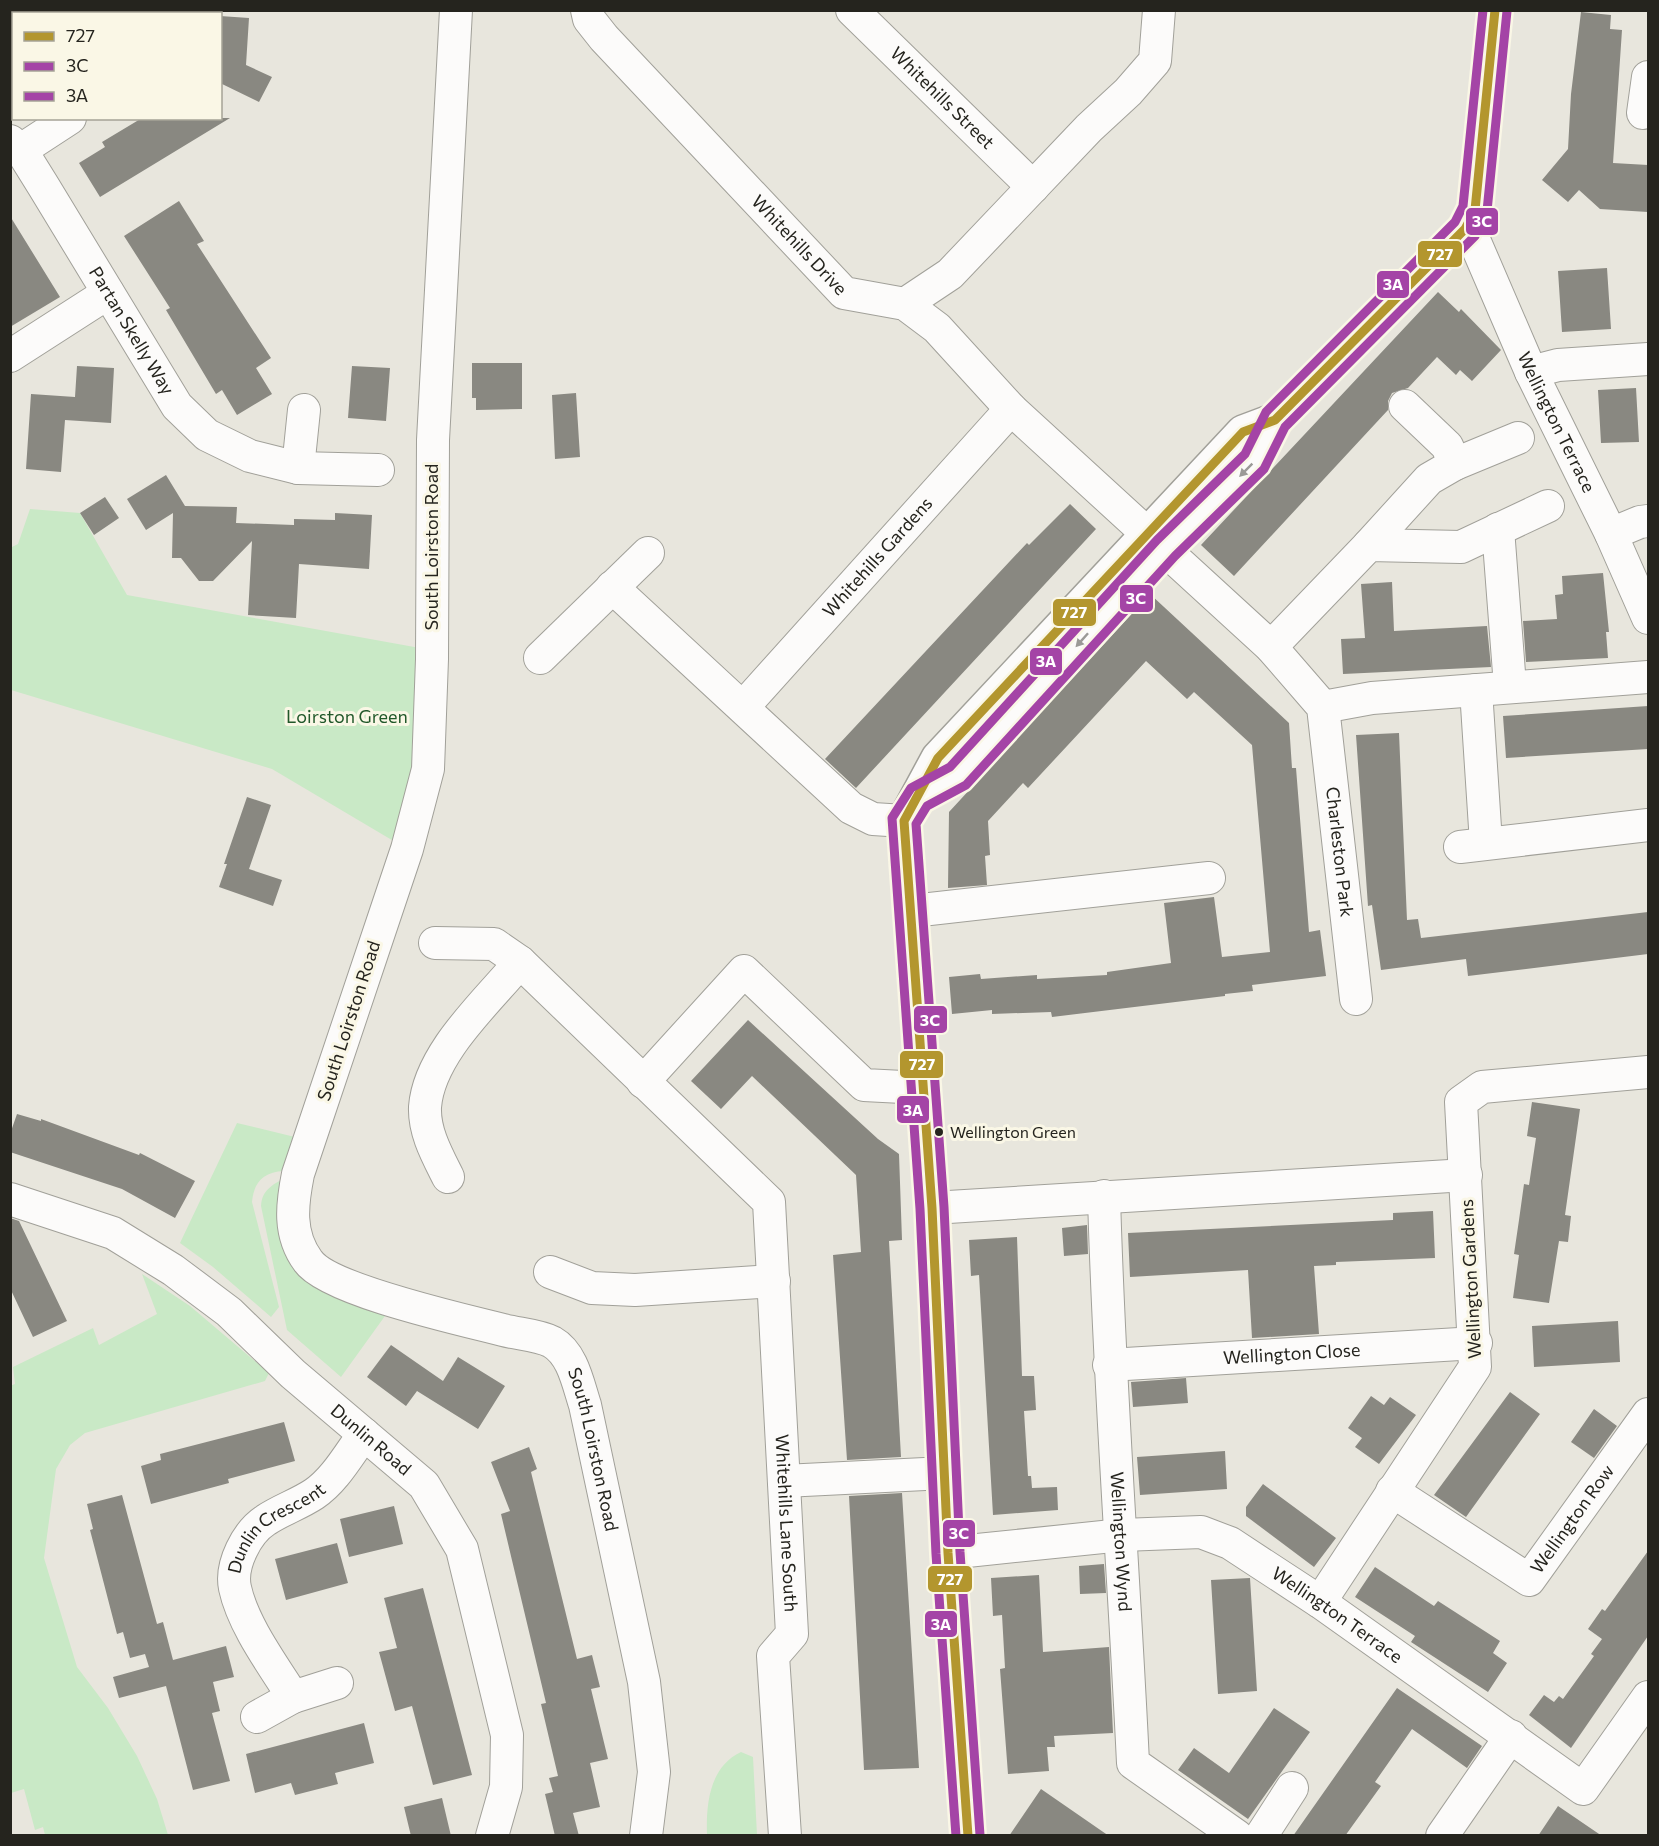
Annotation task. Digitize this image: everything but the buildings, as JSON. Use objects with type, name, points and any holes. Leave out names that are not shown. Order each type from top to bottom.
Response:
[{"type":"street","name":"South Loirston Road","points":[[456,10],[433,440],[432,659],[428,769],[406,849],[298,1174],[292,1204],[295,1238],[309,1262],[331,1280],[436,1313],[552,1342],[573,1365],[585,1405],[644,1682],[654,1772],[646,1836]]},
{"type":"street","name":"Whitehills Drive","points":[[587,10],[589,19],[604,38],[844,293],[904,304],[937,328],[1011,409],[1157,540]]},
{"type":"street","name":"Whitehills Street","points":[[852,10],[1033,187]]},
{"type":"street","points":[[904,304],[950,273],[1128,92],[1155,61],[1159,10]]},
{"type":"street","points":[[612,586],[852,808],[873,819],[912,809],[957,777],[1157,540],[1254,461],[1275,420],[1465,229],[1475,210],[1495,10]]},
{"type":"street","points":[[1643,113],[1648,77]]},
{"type":"street","points":[[16,146],[66,120]]},
{"type":"street","name":"Partan Skelly Way","points":[[16,146],[177,406],[207,435],[250,456],[298,468],[378,470]]},
{"type":"street","name":"Wellington Terrace","points":[[1465,229],[1475,242],[1532,372],[1611,534],[1648,618]]},
{"type":"street","points":[[10,356],[108,294]]},
{"type":"street","points":[[1532,372],[1558,365],[1648,358]]},
{"type":"street","points":[[1405,406],[1447,446],[1455,464]]},
{"type":"street","name":"Whitehills Gardens","points":[[744,706],[1011,409]]},
{"type":"street","points":[[298,468],[304,410]]},
{"type":"street","points":[[1271,647],[1429,479],[1455,464],[1518,438]]},
{"type":"street","points":[[1369,545],[1461,547],[1548,506]]},
{"type":"street","points":[[1611,534],[1648,521]]},
{"type":"street","points":[[1498,529],[1510,686]]},
{"type":"street","points":[[1157,540],[1271,647],[1323,706],[1372,698],[1648,677]]},
{"type":"street","points":[[540,658],[648,553]]},
{"type":"street","points":[[1476,690],[1473,845],[1648,825]]},
{"type":"street","name":"Charleston Park","points":[[1323,706],[1356,999]]},
{"type":"street","points":[[912,809],[912,911],[922,1088],[932,1208],[948,1553],[968,1836]]},
{"type":"street","points":[[912,911],[1209,878]]},
{"type":"street","points":[[435,943],[495,944],[520,962],[643,1082],[744,971],[864,1085],[922,1088]]},
{"type":"street","points":[[448,1177],[432,1145],[425,1108],[432,1079],[445,1051],[520,962]]},
{"type":"street","name":"Wellington Gardens","points":[[1320,1602],[1475,1367],[1476,1342],[1461,1102],[1482,1087],[1648,1072]]},
{"type":"street","name":"Whitehills Lane South","points":[[643,1082],[769,1202],[792,1634],[773,1656],[785,1836]]},
{"type":"street","points":[[932,1208],[1466,1175]]},
{"type":"street","name":"Wellington Wynd","points":[[1104,1196],[1109,1365],[1122,1535],[1133,1763],[1237,1836]]},
{"type":"street","name":"Dunlin Road","points":[[10,1199],[112,1233],[174,1270],[229,1312],[293,1374],[424,1485],[462,1549],[507,1735],[506,1787],[492,1836]]},
{"type":"street","points":[[550,1272],[592,1288],[635,1290],[774,1281]]},
{"type":"street","name":"Wellington Close","points":[[1109,1365],[1476,1342]]},
{"type":"street","name":"Wellington Row","points":[[1392,1491],[1530,1580],[1648,1413]]},
{"type":"street","name":"Dunlin Crescent","points":[[293,1697],[254,1633],[234,1587],[236,1566],[245,1543],[263,1521],[315,1493],[339,1469],[364,1434]]},
{"type":"street","points":[[784,1481],[945,1473]]},
{"type":"street","name":"Wellington Terrace","points":[[948,1553],[1122,1535],[1201,1532],[1230,1543],[1320,1602],[1583,1789],[1648,1697]]},
{"type":"street","points":[[257,1717],[293,1697],[337,1683]]},
{"type":"street","points":[[1442,1836],[1511,1736]]},
{"type":"street","points":[[1261,1836],[1292,1788]]},
{"type":"green space","name":"Loirston Green","points":[[30,509],[80,513],[127,595],[431,650],[407,849],[272,769],[11,690],[10,548],[18,544]]},
{"type":"green space","points":[[237,1123],[299,1138],[284,1171],[270,1173],[261,1179],[253,1195],[252,1202],[279,1307],[271,1317],[213,1267],[180,1243]]},
{"type":"green space","points":[[285,1178],[284,1222],[390,1309],[341,1377],[287,1330],[261,1206],[266,1192]]},
{"type":"green space","points":[[142,1274],[190,1306],[269,1373],[265,1381],[85,1433],[70,1445],[56,1469],[44,1558],[77,1667],[108,1708],[137,1756],[157,1799],[168,1835],[45,1835],[43,1827],[35,1830],[24,1789],[11,1793],[10,1386],[15,1384],[13,1367],[93,1328],[99,1345],[157,1314]]},
{"type":"green space","points":[[741,1752],[753,1757],[757,1835],[707,1835],[707,1811],[716,1777],[730,1759]]},
{"type":"transit line","name":"3A","points":[[956,1836],[936,1554],[920,1209],[892,818],[911,788],[950,767],[1157,540],[1245,454],[1266,412],[1455,222],[1463,206],[1483,10]]},
{"type":"transit line","name":"727","points":[[968,1836],[948,1553],[932,1208],[904,821],[938,758],[1243,432],[1275,420],[1465,229],[1475,210],[1495,10]]},
{"type":"transit line","name":"3C","points":[[980,1835],[960,1552],[944,1207],[916,824],[927,806],[966,785],[1175,556],[1264,469],[1285,427],[1475,236],[1487,211],[1507,11]]},
{"type":"place","name":"Wellington Green","points":[[939,1132]]}]
